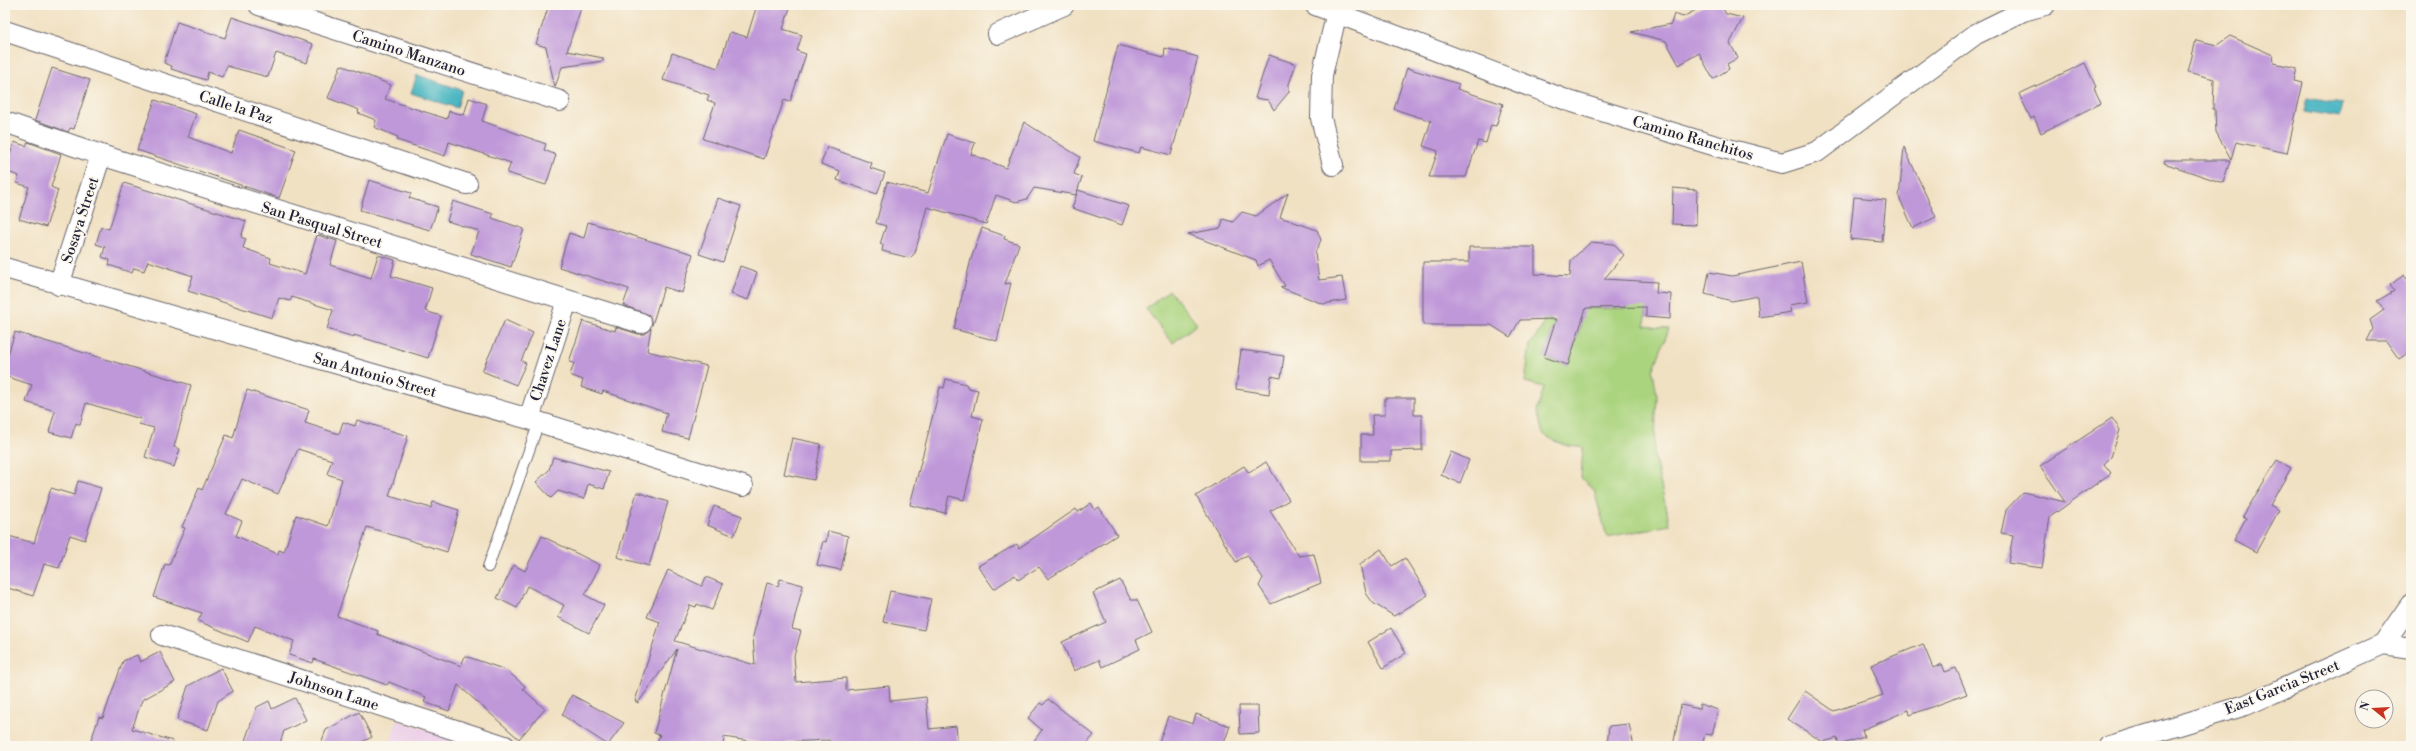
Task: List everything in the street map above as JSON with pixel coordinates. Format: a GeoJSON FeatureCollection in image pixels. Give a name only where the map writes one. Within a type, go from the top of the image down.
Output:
{"type":"FeatureCollection","features":[{"type":"Feature","properties":{"kind":"street","name":"Camino Manzano"},"geometry":{"type":"LineString","coordinates":[[259,5],[560,101]]}},
{"type":"Feature","properties":{"kind":"street"},"geometry":{"type":"LineString","coordinates":[[998,34],[1064,5]]}},
{"type":"Feature","properties":{"kind":"street","name":"Camino Ranchitos"},"geometry":{"type":"LineString","coordinates":[[1315,5],[1337,12],[1570,101],[1716,146],[1782,163],[1817,152],[1976,34],[2023,11],[2045,5]]}},
{"type":"Feature","properties":{"kind":"street"},"geometry":{"type":"LineString","coordinates":[[1333,165],[1321,118],[1322,75],[1337,12]]}},
{"type":"Feature","properties":{"kind":"street","name":"Calle la Paz"},"geometry":{"type":"LineString","coordinates":[[5,31],[467,184]]}},
{"type":"Feature","properties":{"kind":"street","name":"San Pasqual Street"},"geometry":{"type":"LineString","coordinates":[[5,122],[101,155],[641,323]]}},
{"type":"Feature","properties":{"kind":"street","name":"Sosaya Street"},"geometry":{"type":"LineString","coordinates":[[59,285],[101,155]]}},
{"type":"Feature","properties":{"kind":"street","name":"San Antonio Street"},"geometry":{"type":"LineString","coordinates":[[5,268],[59,285],[534,420],[743,486]]}},
{"type":"Feature","properties":{"kind":"street","name":"Chavez Lane"},"geometry":{"type":"LineString","coordinates":[[534,420],[567,301]]}},
{"type":"Feature","properties":{"kind":"street"},"geometry":{"type":"LineString","coordinates":[[2411,604],[2383,644],[2411,648]]}},
{"type":"Feature","properties":{"kind":"street","name":"Johnson Lane"},"geometry":{"type":"LineString","coordinates":[[162,635],[505,746]]}},
{"type":"Feature","properties":{"kind":"street","name":"East Garcia Street"},"geometry":{"type":"LineString","coordinates":[[2110,746],[2246,705],[2383,644]]}},
{"type":"Feature","properties":{"kind":"lane"},"geometry":{"type":"LineString","coordinates":[[488,567],[534,420]]}},
{"type":"Feature","properties":{"kind":"shaded area"},"geometry":{"type":"Polygon","coordinates":[[[397,720],[483,746],[389,746],[397,720]]]}},
{"type":"Feature","properties":{"kind":"green space"},"geometry":{"type":"Polygon","coordinates":[[[1169,290],[1197,324],[1173,343],[1146,309],[1169,290]]]}},
{"type":"Feature","properties":{"kind":"green space"},"geometry":{"type":"Polygon","coordinates":[[[1551,295],[1549,321],[1555,322],[1544,357],[1568,365],[1581,325],[1572,309],[1627,308],[1627,299],[1647,300],[1645,326],[1669,329],[1653,371],[1657,396],[1654,455],[1670,525],[1607,537],[1594,490],[1581,478],[1583,447],[1572,447],[1562,444],[1543,434],[1537,411],[1544,387],[1525,382],[1530,345],[1543,326],[1544,309],[1551,295]]]}},
{"type":"Feature","properties":{"kind":"water"},"geometry":{"type":"Polygon","coordinates":[[[417,75],[462,90],[457,108],[411,93],[417,75]]]}},
{"type":"Feature","properties":{"kind":"water"},"geometry":{"type":"Polygon","coordinates":[[[2307,98],[2342,104],[2339,117],[2304,111],[2307,98]]]}},
{"type":"Feature","properties":{"kind":"building"},"geometry":{"type":"Polygon","coordinates":[[[549,5],[582,5],[567,51],[603,58],[603,61],[562,67],[555,87],[546,47],[536,44],[549,5]]]}},
{"type":"Feature","properties":{"kind":"building"},"geometry":{"type":"Polygon","coordinates":[[[757,5],[791,5],[783,29],[802,35],[797,51],[806,54],[790,102],[784,100],[764,159],[703,139],[715,103],[707,100],[709,95],[663,80],[672,53],[718,68],[730,32],[747,37],[757,5]]]}},
{"type":"Feature","properties":{"kind":"building"},"geometry":{"type":"Polygon","coordinates":[[[1705,5],[1721,5],[1726,14],[1743,18],[1730,43],[1738,58],[1727,64],[1729,69],[1713,79],[1699,53],[1679,65],[1666,41],[1631,32],[1671,24],[1674,14],[1683,17],[1705,5]]]}},
{"type":"Feature","properties":{"kind":"building"},"geometry":{"type":"Polygon","coordinates":[[[232,17],[313,44],[307,63],[276,53],[268,77],[227,66],[222,77],[208,72],[206,80],[171,69],[172,66],[164,63],[177,22],[225,38],[232,17]]]}},
{"type":"Feature","properties":{"kind":"building"},"geometry":{"type":"Polygon","coordinates":[[[2230,36],[2273,55],[2274,63],[2297,68],[2294,81],[2303,83],[2287,153],[2236,142],[2231,159],[2216,132],[2215,110],[2213,109],[2214,79],[2188,72],[2196,40],[2217,45],[2230,36]]]}},
{"type":"Feature","properties":{"kind":"building"},"geometry":{"type":"Polygon","coordinates":[[[1118,45],[1164,57],[1165,48],[1198,57],[1171,155],[1141,147],[1139,153],[1093,141],[1118,45]]]}},
{"type":"Feature","properties":{"kind":"building"},"geometry":{"type":"Polygon","coordinates":[[[1269,55],[1296,64],[1289,84],[1289,92],[1274,110],[1268,100],[1255,98],[1269,55]]]}},
{"type":"Feature","properties":{"kind":"building"},"geometry":{"type":"Polygon","coordinates":[[[2085,63],[2096,87],[2094,88],[2101,103],[2041,133],[2034,117],[2031,119],[2019,94],[2085,63]]]}},
{"type":"Feature","properties":{"kind":"building"},"geometry":{"type":"Polygon","coordinates":[[[341,65],[391,85],[385,99],[447,119],[449,111],[464,115],[469,98],[487,104],[482,121],[546,144],[544,150],[556,155],[546,185],[507,173],[511,163],[449,142],[445,156],[397,140],[398,137],[374,127],[376,120],[358,113],[359,110],[328,98],[341,65]]]}},
{"type":"Feature","properties":{"kind":"building"},"geometry":{"type":"Polygon","coordinates":[[[52,68],[90,80],[74,129],[70,128],[68,132],[35,120],[52,68]]]}},
{"type":"Feature","properties":{"kind":"building"},"geometry":{"type":"Polygon","coordinates":[[[1407,68],[1459,84],[1457,89],[1503,104],[1496,126],[1491,125],[1486,143],[1478,141],[1466,177],[1429,177],[1438,151],[1423,146],[1431,121],[1394,109],[1407,68]]]}},
{"type":"Feature","properties":{"kind":"building"},"geometry":{"type":"Polygon","coordinates":[[[155,100],[196,114],[188,137],[231,153],[239,130],[296,150],[279,198],[137,150],[155,100]]]}},
{"type":"Feature","properties":{"kind":"building"},"geometry":{"type":"Polygon","coordinates":[[[1024,122],[1080,157],[1074,174],[1082,177],[1076,195],[1034,188],[1027,199],[1016,202],[996,195],[986,224],[927,207],[915,253],[910,258],[882,251],[883,245],[880,244],[886,226],[876,223],[887,182],[928,193],[947,134],[975,143],[971,154],[1006,168],[1024,122]]]}},
{"type":"Feature","properties":{"kind":"building"},"geometry":{"type":"Polygon","coordinates":[[[14,142],[26,146],[28,142],[61,154],[51,187],[58,190],[46,227],[19,219],[29,187],[17,183],[19,176],[5,171],[14,142]]]}},
{"type":"Feature","properties":{"kind":"building"},"geometry":{"type":"Polygon","coordinates":[[[827,147],[872,163],[870,168],[885,173],[877,194],[837,180],[840,171],[821,164],[827,147]]]}},
{"type":"Feature","properties":{"kind":"building"},"geometry":{"type":"Polygon","coordinates":[[[1904,147],[1936,217],[1913,228],[1899,197],[1904,147]]]}},
{"type":"Feature","properties":{"kind":"building"},"geometry":{"type":"Polygon","coordinates":[[[2165,160],[2230,160],[2223,183],[2164,163],[2165,160]]]}},
{"type":"Feature","properties":{"kind":"building"},"geometry":{"type":"Polygon","coordinates":[[[369,180],[411,193],[409,198],[438,207],[430,230],[360,210],[369,180]]]}},
{"type":"Feature","properties":{"kind":"building"},"geometry":{"type":"Polygon","coordinates":[[[124,183],[246,221],[241,237],[246,239],[243,248],[271,258],[270,263],[305,274],[317,235],[337,241],[330,265],[371,278],[378,255],[395,260],[391,276],[432,288],[425,311],[441,316],[428,358],[354,335],[354,337],[327,329],[333,310],[292,297],[290,301],[279,298],[272,318],[188,291],[193,276],[148,261],[144,271],[134,268],[132,273],[109,265],[110,260],[102,257],[105,247],[96,244],[101,227],[109,229],[124,183]]]}},
{"type":"Feature","properties":{"kind":"building"},"geometry":{"type":"Polygon","coordinates":[[[1673,188],[1697,190],[1696,225],[1672,224],[1673,188]]]}},
{"type":"Feature","properties":{"kind":"building"},"geometry":{"type":"Polygon","coordinates":[[[1078,190],[1129,206],[1122,225],[1072,208],[1078,190]]]}},
{"type":"Feature","properties":{"kind":"building"},"geometry":{"type":"Polygon","coordinates":[[[1288,193],[1280,217],[1317,230],[1321,240],[1315,253],[1319,280],[1342,277],[1346,300],[1323,304],[1280,287],[1285,286],[1269,260],[1258,266],[1256,260],[1188,234],[1221,228],[1223,219],[1233,222],[1242,212],[1256,216],[1288,193]]]}},
{"type":"Feature","properties":{"kind":"building"},"geometry":{"type":"Polygon","coordinates":[[[1854,197],[1886,200],[1882,242],[1850,239],[1854,197]]]}},
{"type":"Feature","properties":{"kind":"building"},"geometry":{"type":"Polygon","coordinates":[[[718,198],[741,206],[723,262],[699,254],[718,198]]]}},
{"type":"Feature","properties":{"kind":"building"},"geometry":{"type":"Polygon","coordinates":[[[453,201],[493,214],[492,218],[524,229],[511,267],[471,254],[479,231],[447,221],[453,201]]]}},
{"type":"Feature","properties":{"kind":"building"},"geometry":{"type":"Polygon","coordinates":[[[588,222],[693,254],[682,293],[664,287],[652,325],[649,315],[623,305],[629,289],[559,267],[569,233],[584,238],[588,222]]]}},
{"type":"Feature","properties":{"kind":"building"},"geometry":{"type":"Polygon","coordinates":[[[982,228],[1005,236],[1004,239],[1019,244],[1005,284],[1011,283],[997,341],[954,329],[971,259],[982,228]]]}},
{"type":"Feature","properties":{"kind":"building"},"geometry":{"type":"Polygon","coordinates":[[[1591,242],[1613,244],[1624,255],[1604,279],[1657,282],[1656,293],[1671,294],[1670,319],[1646,317],[1646,307],[1586,308],[1568,365],[1544,357],[1556,319],[1520,320],[1510,337],[1491,325],[1423,325],[1423,262],[1469,262],[1469,247],[1535,247],[1535,274],[1570,276],[1571,260],[1591,242]]]}},
{"type":"Feature","properties":{"kind":"building"},"geometry":{"type":"Polygon","coordinates":[[[1801,262],[1808,302],[1789,305],[1791,312],[1759,317],[1757,296],[1732,301],[1705,294],[1709,272],[1732,276],[1801,262]]]}},
{"type":"Feature","properties":{"kind":"building"},"geometry":{"type":"Polygon","coordinates":[[[740,266],[757,272],[748,300],[731,294],[740,266]]]}},
{"type":"Feature","properties":{"kind":"building"},"geometry":{"type":"Polygon","coordinates":[[[2404,275],[2409,282],[2411,281],[2411,351],[2399,359],[2386,341],[2367,341],[2373,329],[2370,320],[2384,310],[2377,301],[2394,291],[2390,285],[2404,275]]]}},
{"type":"Feature","properties":{"kind":"building"},"geometry":{"type":"Polygon","coordinates":[[[505,320],[533,333],[521,361],[526,363],[516,385],[482,371],[505,320]]]}},
{"type":"Feature","properties":{"kind":"building"},"geometry":{"type":"Polygon","coordinates":[[[583,321],[615,331],[616,327],[638,334],[644,334],[651,328],[647,351],[707,366],[688,438],[662,432],[667,413],[603,391],[602,394],[581,387],[583,380],[570,375],[574,363],[569,362],[583,321]]]}},
{"type":"Feature","properties":{"kind":"building"},"geometry":{"type":"Polygon","coordinates":[[[15,332],[191,385],[174,447],[180,449],[174,467],[145,457],[154,428],[139,424],[141,419],[86,403],[80,425],[76,423],[71,438],[49,432],[55,411],[26,402],[32,385],[5,376],[5,364],[15,332]]]}},
{"type":"Feature","properties":{"kind":"building"},"geometry":{"type":"Polygon","coordinates":[[[1241,350],[1284,356],[1281,378],[1271,376],[1269,394],[1236,389],[1241,350]]]}},
{"type":"Feature","properties":{"kind":"building"},"geometry":{"type":"Polygon","coordinates":[[[946,379],[966,384],[968,388],[978,390],[972,416],[983,419],[964,500],[949,496],[945,513],[910,505],[940,387],[944,388],[946,379]]]}},
{"type":"Feature","properties":{"kind":"building"},"geometry":{"type":"Polygon","coordinates":[[[247,390],[309,410],[305,423],[339,434],[343,422],[355,426],[357,420],[408,436],[389,496],[431,508],[433,502],[459,510],[447,552],[367,527],[337,616],[378,631],[377,634],[461,666],[465,656],[506,670],[525,686],[523,689],[545,709],[519,739],[458,685],[449,711],[424,702],[426,697],[389,682],[387,685],[314,659],[313,663],[289,655],[294,641],[255,626],[248,642],[198,621],[202,613],[154,597],[165,564],[169,565],[185,528],[182,527],[199,488],[202,490],[226,435],[233,438],[247,390]],[[298,449],[278,494],[242,479],[226,514],[242,521],[236,536],[278,554],[279,550],[284,552],[296,515],[328,526],[342,479],[327,474],[332,460],[298,449]]]}},
{"type":"Feature","properties":{"kind":"building"},"geometry":{"type":"Polygon","coordinates":[[[1385,398],[1414,398],[1414,415],[1422,415],[1422,450],[1391,451],[1391,461],[1361,461],[1361,435],[1373,435],[1372,415],[1385,415],[1385,398]]]}},
{"type":"Feature","properties":{"kind":"building"},"geometry":{"type":"Polygon","coordinates":[[[2112,418],[2120,430],[2111,457],[2104,464],[2111,473],[2050,517],[2042,568],[2008,563],[2013,535],[2001,533],[2006,510],[2023,492],[2065,502],[2040,466],[2112,418]]]}},
{"type":"Feature","properties":{"kind":"building"},"geometry":{"type":"Polygon","coordinates":[[[792,438],[821,444],[814,480],[784,474],[792,438]]]}},
{"type":"Feature","properties":{"kind":"building"},"geometry":{"type":"Polygon","coordinates":[[[1451,452],[1469,460],[1460,483],[1441,475],[1451,452]]]}},
{"type":"Feature","properties":{"kind":"building"},"geometry":{"type":"Polygon","coordinates":[[[553,457],[609,472],[604,489],[588,484],[584,499],[558,491],[551,498],[536,482],[549,470],[553,457]]]}},
{"type":"Feature","properties":{"kind":"building"},"geometry":{"type":"Polygon","coordinates":[[[2277,460],[2291,468],[2270,505],[2279,510],[2256,552],[2234,540],[2246,518],[2243,516],[2277,460]]]}},
{"type":"Feature","properties":{"kind":"building"},"geometry":{"type":"Polygon","coordinates":[[[1266,462],[1289,500],[1270,511],[1299,556],[1314,554],[1321,583],[1271,604],[1259,586],[1263,578],[1247,555],[1236,562],[1196,496],[1244,466],[1249,473],[1266,462]]]}},
{"type":"Feature","properties":{"kind":"building"},"geometry":{"type":"Polygon","coordinates":[[[78,481],[101,488],[85,540],[70,535],[59,568],[44,564],[33,596],[5,587],[5,535],[34,543],[51,488],[74,495],[78,481]]]}},
{"type":"Feature","properties":{"kind":"building"},"geometry":{"type":"Polygon","coordinates":[[[637,492],[668,502],[649,566],[617,557],[637,492]]]}},
{"type":"Feature","properties":{"kind":"building"},"geometry":{"type":"Polygon","coordinates":[[[1091,503],[1095,510],[1099,507],[1117,535],[1048,579],[1039,567],[1018,580],[1015,575],[994,589],[978,566],[1017,544],[1019,548],[1076,509],[1078,512],[1091,503]]]}},
{"type":"Feature","properties":{"kind":"building"},"geometry":{"type":"Polygon","coordinates":[[[714,506],[742,516],[734,536],[707,525],[714,506]]]}},
{"type":"Feature","properties":{"kind":"building"},"geometry":{"type":"Polygon","coordinates":[[[828,531],[848,536],[841,570],[817,565],[823,541],[826,542],[828,531]]]}},
{"type":"Feature","properties":{"kind":"building"},"geometry":{"type":"Polygon","coordinates":[[[542,536],[600,565],[585,595],[604,605],[589,633],[558,617],[564,605],[527,586],[517,608],[497,598],[514,565],[525,571],[542,536]]]}},
{"type":"Feature","properties":{"kind":"building"},"geometry":{"type":"Polygon","coordinates":[[[1381,549],[1392,566],[1405,558],[1428,595],[1394,616],[1373,603],[1366,593],[1360,564],[1381,549]]]}},
{"type":"Feature","properties":{"kind":"building"},"geometry":{"type":"Polygon","coordinates":[[[668,570],[702,586],[706,577],[723,584],[712,610],[697,604],[696,607],[690,605],[675,641],[755,665],[753,636],[767,583],[778,586],[780,579],[803,585],[792,629],[801,631],[794,656],[796,682],[846,678],[846,690],[889,686],[890,701],[926,697],[929,729],[956,726],[958,746],[830,746],[829,740],[786,742],[786,746],[761,746],[761,743],[724,737],[723,746],[655,746],[660,735],[654,733],[677,649],[638,703],[635,701],[660,622],[647,617],[668,570]]]}},
{"type":"Feature","properties":{"kind":"building"},"geometry":{"type":"Polygon","coordinates":[[[1120,580],[1131,600],[1137,600],[1152,632],[1136,640],[1140,649],[1102,667],[1099,660],[1074,671],[1062,642],[1106,622],[1093,593],[1120,580]]]}},
{"type":"Feature","properties":{"kind":"building"},"geometry":{"type":"Polygon","coordinates":[[[890,591],[931,599],[924,630],[883,622],[890,591]]]}},
{"type":"Feature","properties":{"kind":"building"},"geometry":{"type":"Polygon","coordinates":[[[1391,628],[1406,653],[1383,668],[1368,642],[1391,628]]]}},
{"type":"Feature","properties":{"kind":"building"},"geometry":{"type":"Polygon","coordinates":[[[1923,644],[1933,668],[1942,664],[1945,672],[1956,668],[1967,694],[1910,715],[1909,710],[1862,730],[1864,737],[1839,745],[1837,738],[1823,742],[1787,719],[1805,691],[1834,711],[1883,695],[1871,665],[1923,644]]]}},
{"type":"Feature","properties":{"kind":"building"},"geometry":{"type":"Polygon","coordinates":[[[160,652],[175,682],[142,700],[132,729],[173,741],[172,746],[89,746],[99,717],[103,718],[123,661],[137,655],[140,662],[160,652]]]}},
{"type":"Feature","properties":{"kind":"building"},"geometry":{"type":"Polygon","coordinates":[[[221,668],[233,691],[218,701],[208,730],[177,720],[188,686],[221,668]]]}},
{"type":"Feature","properties":{"kind":"building"},"geometry":{"type":"Polygon","coordinates":[[[572,695],[624,723],[608,745],[562,715],[572,695]]]}},
{"type":"Feature","properties":{"kind":"building"},"geometry":{"type":"Polygon","coordinates":[[[295,698],[306,720],[284,731],[279,746],[243,746],[257,707],[269,701],[272,709],[295,698]]]}},
{"type":"Feature","properties":{"kind":"building"},"geometry":{"type":"Polygon","coordinates":[[[1048,699],[1094,735],[1085,746],[1030,746],[1042,730],[1028,718],[1040,703],[1043,705],[1048,699]]]}},
{"type":"Feature","properties":{"kind":"building"},"geometry":{"type":"Polygon","coordinates":[[[1700,704],[1718,710],[1712,735],[1705,734],[1702,746],[1673,746],[1681,705],[1699,709],[1700,704]]]}},
{"type":"Feature","properties":{"kind":"building"},"geometry":{"type":"Polygon","coordinates":[[[1239,706],[1258,706],[1259,733],[1240,734],[1239,706]]]}},
{"type":"Feature","properties":{"kind":"building"},"geometry":{"type":"Polygon","coordinates":[[[359,712],[372,737],[354,746],[320,746],[326,730],[359,712]]]}},
{"type":"Feature","properties":{"kind":"building"},"geometry":{"type":"Polygon","coordinates":[[[1196,714],[1230,726],[1223,746],[1158,746],[1168,716],[1193,724],[1196,714]]]}},
{"type":"Feature","properties":{"kind":"building"},"geometry":{"type":"Polygon","coordinates":[[[1629,724],[1634,746],[1607,746],[1609,726],[1629,724]]]}}]}
